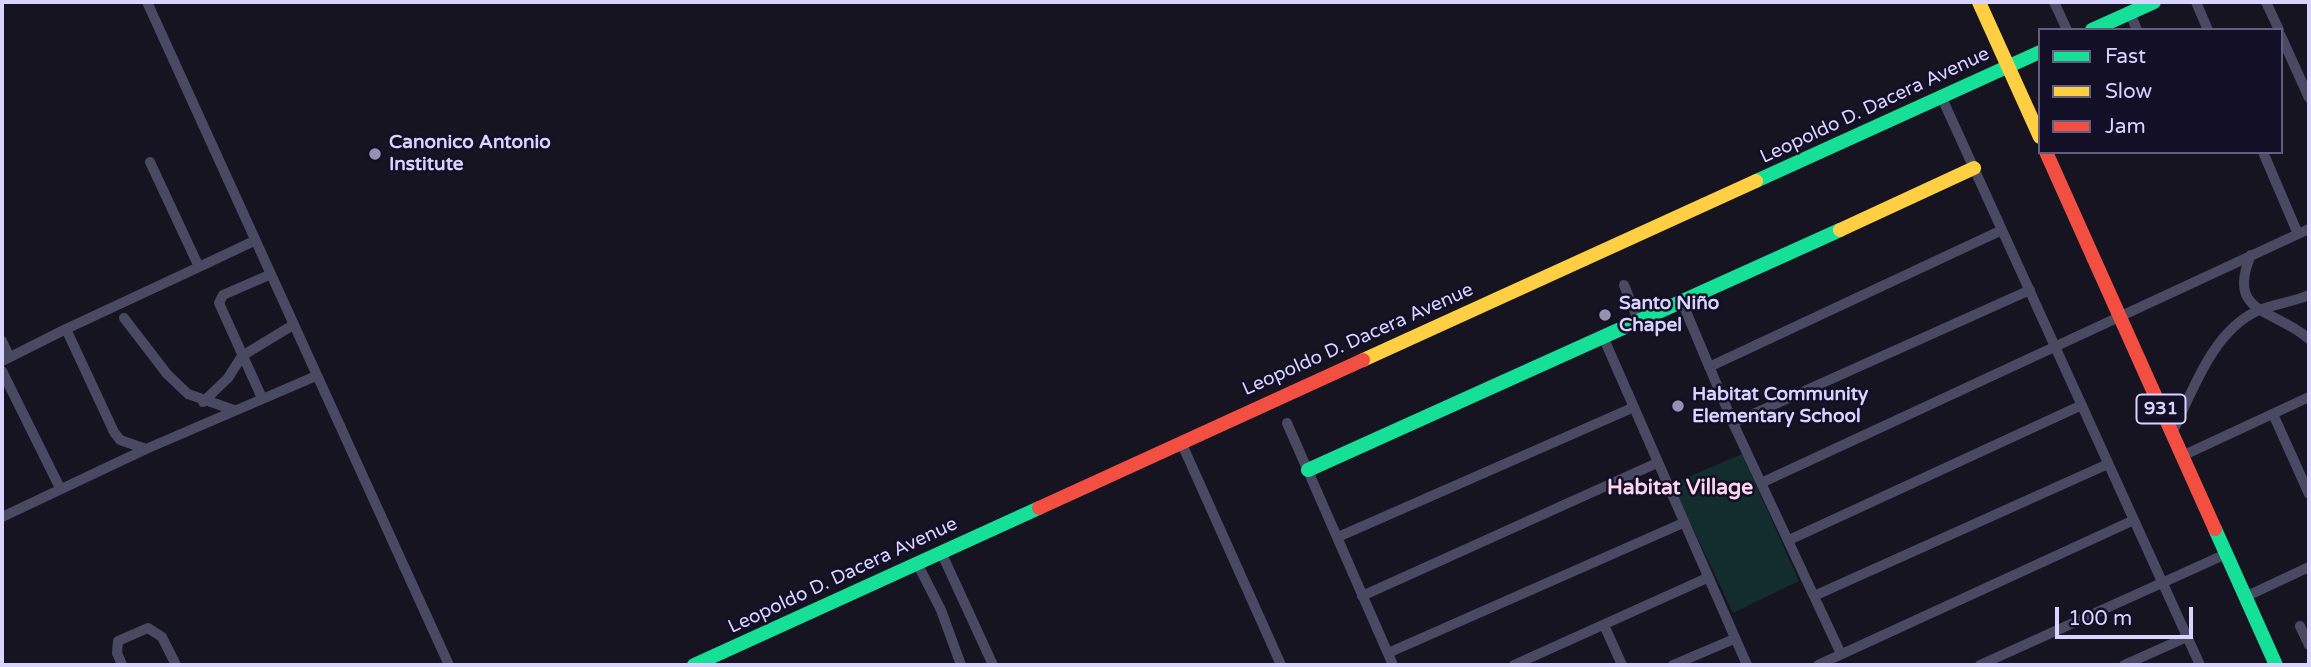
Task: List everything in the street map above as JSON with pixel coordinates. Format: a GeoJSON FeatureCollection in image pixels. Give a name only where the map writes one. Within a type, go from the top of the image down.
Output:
{"type":"FeatureCollection","features":[{"type":"Feature","properties":{"kind":"main road"},"geometry":{"type":"LineString","coordinates":[[1979,2],[2038,133]]}},
{"type":"Feature","properties":{"kind":"main road"},"geometry":{"type":"LineString","coordinates":[[2096,28],[2154,2]]}},
{"type":"Feature","properties":{"kind":"main road","name":"Leopoldo D. Dacera Avenue"},"geometry":{"type":"LineString","coordinates":[[694,665],[2038,53]]}},
{"type":"Feature","properties":{"kind":"main road","name":"931"},"geometry":{"type":"LineString","coordinates":[[2047,154],[2276,665]]}},
{"type":"Feature","properties":{"kind":"main road"},"geometry":{"type":"LineString","coordinates":[[1308,470],[1604,339],[1974,168]]}},
{"type":"Feature","properties":{"kind":"street"},"geometry":{"type":"LineString","coordinates":[[147,2],[269,275],[449,665]]}},
{"type":"Feature","properties":{"kind":"street"},"geometry":{"type":"LineString","coordinates":[[2054,2],[2066,28]]}},
{"type":"Feature","properties":{"kind":"street"},"geometry":{"type":"LineString","coordinates":[[2196,2],[2207,28]]}},
{"type":"Feature","properties":{"kind":"street"},"geometry":{"type":"LineString","coordinates":[[2266,2],[2277,28]]}},
{"type":"Feature","properties":{"kind":"street"},"geometry":{"type":"LineString","coordinates":[[2130,13],[2136,28]]}},
{"type":"Feature","properties":{"kind":"street"},"geometry":{"type":"LineString","coordinates":[[2283,40],[2309,98]]}},
{"type":"Feature","properties":{"kind":"street"},"geometry":{"type":"LineString","coordinates":[[1941,96],[2200,665]]}},
{"type":"Feature","properties":{"kind":"street"},"geometry":{"type":"LineString","coordinates":[[2264,154],[2298,234]]}},
{"type":"Feature","properties":{"kind":"street"},"geometry":{"type":"LineString","coordinates":[[150,162],[199,267]]}},
{"type":"Feature","properties":{"kind":"street"},"geometry":{"type":"LineString","coordinates":[[1761,483],[2309,229]]}},
{"type":"Feature","properties":{"kind":"street"},"geometry":{"type":"LineString","coordinates":[[1709,367],[2002,230]]}},
{"type":"Feature","properties":{"kind":"street"},"geometry":{"type":"LineString","coordinates":[[2,341],[5,358],[254,241]]}},
{"type":"Feature","properties":{"kind":"street"},"geometry":{"type":"LineString","coordinates":[[2251,255],[2242,274],[2242,285],[2249,301],[2258,310],[2309,339]]}},
{"type":"Feature","properties":{"kind":"street"},"geometry":{"type":"LineString","coordinates":[[262,398],[220,310],[220,300],[223,295],[269,275]]}},
{"type":"Feature","properties":{"kind":"street"},"geometry":{"type":"LineString","coordinates":[[1624,285],[1639,322]]}},
{"type":"Feature","properties":{"kind":"street"},"geometry":{"type":"LineString","coordinates":[[1734,424],[2029,290]]}},
{"type":"Feature","properties":{"kind":"street"},"geometry":{"type":"LineString","coordinates":[[2172,433],[2222,340],[2242,320],[2258,310],[2309,295]]}},
{"type":"Feature","properties":{"kind":"street"},"geometry":{"type":"LineString","coordinates":[[1682,302],[1734,424],[1841,654]]}},
{"type":"Feature","properties":{"kind":"street"},"geometry":{"type":"LineString","coordinates":[[124,318],[167,374],[188,394],[204,402],[234,410]]}},
{"type":"Feature","properties":{"kind":"street"},"geometry":{"type":"LineString","coordinates":[[204,402],[221,386],[242,356],[293,325]]}},
{"type":"Feature","properties":{"kind":"street"},"geometry":{"type":"LineString","coordinates":[[66,329],[114,432],[120,440],[146,449]]}},
{"type":"Feature","properties":{"kind":"street"},"geometry":{"type":"LineString","coordinates":[[1604,339],[1746,665]]}},
{"type":"Feature","properties":{"kind":"street"},"geometry":{"type":"LineString","coordinates":[[2,371],[60,488]]}},
{"type":"Feature","properties":{"kind":"street"},"geometry":{"type":"LineString","coordinates":[[2,517],[146,449],[316,376]]}},
{"type":"Feature","properties":{"kind":"street"},"geometry":{"type":"LineString","coordinates":[[2182,456],[2309,397]]}},
{"type":"Feature","properties":{"kind":"street"},"geometry":{"type":"LineString","coordinates":[[1789,540],[2082,405]]}},
{"type":"Feature","properties":{"kind":"street"},"geometry":{"type":"LineString","coordinates":[[1338,537],[1632,408]]}},
{"type":"Feature","properties":{"kind":"street"},"geometry":{"type":"LineString","coordinates":[[2273,414],[2309,494]]}},
{"type":"Feature","properties":{"kind":"street"},"geometry":{"type":"LineString","coordinates":[[1287,423],[1393,665]]}},
{"type":"Feature","properties":{"kind":"street"},"geometry":{"type":"LineString","coordinates":[[1181,442],[1281,665]]}},
{"type":"Feature","properties":{"kind":"street"},"geometry":{"type":"LineString","coordinates":[[1362,596],[1657,463]]}},
{"type":"Feature","properties":{"kind":"street"},"geometry":{"type":"LineString","coordinates":[[1814,596],[2108,464]]}},
{"type":"Feature","properties":{"kind":"street"},"geometry":{"type":"LineString","coordinates":[[1818,665],[2134,520]]}},
{"type":"Feature","properties":{"kind":"street"},"geometry":{"type":"LineString","coordinates":[[1388,653],[1683,523]]}},
{"type":"Feature","properties":{"kind":"street"},"geometry":{"type":"LineString","coordinates":[[941,552],[993,665]]}},
{"type":"Feature","properties":{"kind":"street"},"geometry":{"type":"LineString","coordinates":[[1980,665],[2226,554]]}},
{"type":"Feature","properties":{"kind":"street"},"geometry":{"type":"LineString","coordinates":[[917,563],[941,610],[961,665]]}},
{"type":"Feature","properties":{"kind":"street"},"geometry":{"type":"LineString","coordinates":[[2245,597],[2309,567]]}},
{"type":"Feature","properties":{"kind":"street"},"geometry":{"type":"LineString","coordinates":[[1514,665],[1707,578]]}},
{"type":"Feature","properties":{"kind":"street"},"geometry":{"type":"LineString","coordinates":[[1604,625],[1622,665]]}},
{"type":"Feature","properties":{"kind":"street"},"geometry":{"type":"LineString","coordinates":[[2301,626],[2309,645]]}},
{"type":"Feature","properties":{"kind":"street"},"geometry":{"type":"LineString","coordinates":[[122,665],[117,653],[118,641],[148,628],[162,637],[176,665]]}},
{"type":"Feature","properties":{"kind":"street"},"geometry":{"type":"LineString","coordinates":[[2124,665],[2137,662],[2187,637]]}},
{"type":"Feature","properties":{"kind":"street"},"geometry":{"type":"LineString","coordinates":[[1674,665],[1734,639]]}},
{"type":"Feature","properties":{"kind":"green space"},"geometry":{"type":"Polygon","coordinates":[[[1742,454],[1799,581],[1733,613],[1672,484],[1742,454]]]}},
{"type":"Feature","properties":{"kind":"traffic: fast"},"geometry":{"type":"LineString","coordinates":[[2096,28],[2154,2]]}},
{"type":"Feature","properties":{"kind":"traffic: fast"},"geometry":{"type":"LineString","coordinates":[[1756,181],[2038,53]]}},
{"type":"Feature","properties":{"kind":"traffic: fast"},"geometry":{"type":"LineString","coordinates":[[1308,470],[1840,230]]}},
{"type":"Feature","properties":{"kind":"traffic: fast"},"geometry":{"type":"LineString","coordinates":[[694,665],[1039,508]]}},
{"type":"Feature","properties":{"kind":"traffic: fast"},"geometry":{"type":"LineString","coordinates":[[2215,529],[2276,665]]}},
{"type":"Feature","properties":{"kind":"traffic: slow"},"geometry":{"type":"LineString","coordinates":[[1979,2],[2038,133]]}},
{"type":"Feature","properties":{"kind":"traffic: slow"},"geometry":{"type":"LineString","coordinates":[[1840,230],[1974,168]]}},
{"type":"Feature","properties":{"kind":"traffic: slow"},"geometry":{"type":"LineString","coordinates":[[1363,360],[1756,181]]}},
{"type":"Feature","properties":{"kind":"traffic: jam"},"geometry":{"type":"LineString","coordinates":[[2047,154],[2215,529]]}},
{"type":"Feature","properties":{"kind":"traffic: jam"},"geometry":{"type":"LineString","coordinates":[[1039,508],[1363,360]]}},
{"type":"Feature","properties":{"kind":"place","name":"Canonico Antonio Institute"},"geometry":{"type":"Point","coordinates":[375,154]}},
{"type":"Feature","properties":{"kind":"place","name":"Santo Niño Chapel"},"geometry":{"type":"Point","coordinates":[1605,315]}},
{"type":"Feature","properties":{"kind":"place","name":"Habitat Community Elementary School"},"geometry":{"type":"Point","coordinates":[1678,406]}},
{"type":"Feature","properties":{"kind":"district","name":"Habitat Village"},"geometry":{"type":"Point","coordinates":[1680,488]}}]}
